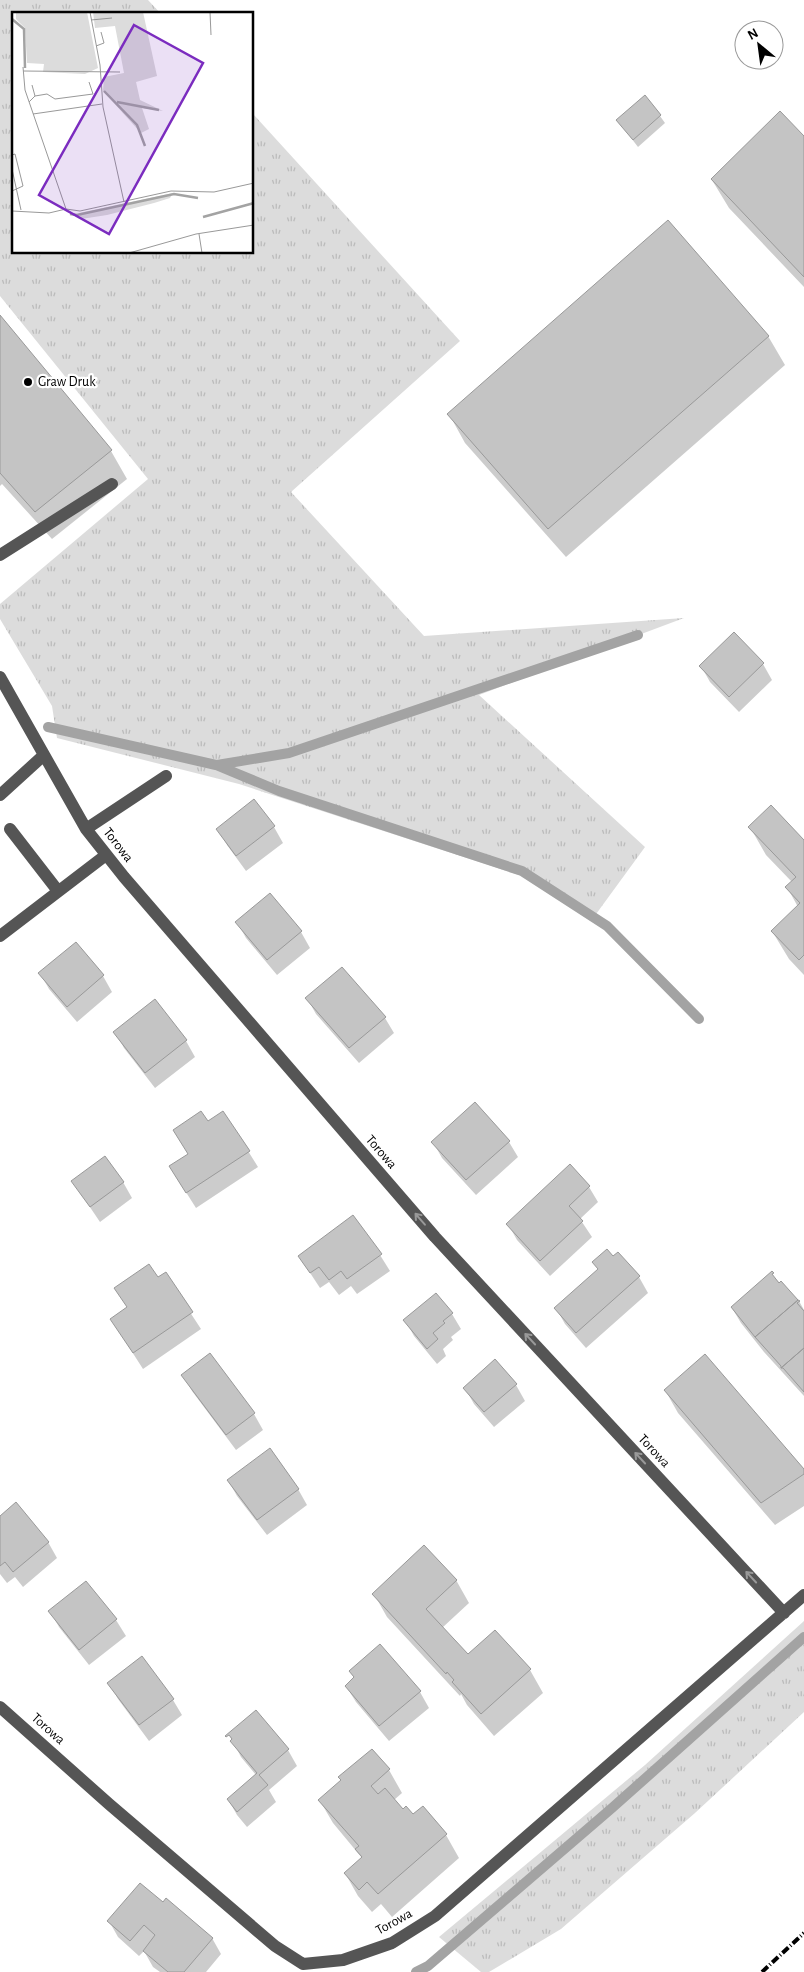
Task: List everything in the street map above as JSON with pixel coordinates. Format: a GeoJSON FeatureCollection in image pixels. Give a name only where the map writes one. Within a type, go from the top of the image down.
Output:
{"type":"FeatureCollection","features":[{"type":"Feature","properties":{"kind":"street"},"geometry":{"type":"LineString","coordinates":[[0,555],[112,484]]}},
{"type":"Feature","properties":{"kind":"street","name":"Torowa"},"geometry":{"type":"LineString","coordinates":[[0,677],[86,829],[130,885],[435,1237],[784,1613]]}},
{"type":"Feature","properties":{"kind":"street"},"geometry":{"type":"LineString","coordinates":[[0,795],[44,755]]}},
{"type":"Feature","properties":{"kind":"street"},"geometry":{"type":"LineString","coordinates":[[86,829],[166,776]]}},
{"type":"Feature","properties":{"kind":"street"},"geometry":{"type":"LineString","coordinates":[[10,828],[58,891]]}},
{"type":"Feature","properties":{"kind":"street"},"geometry":{"type":"LineString","coordinates":[[0,936],[106,854]]}},
{"type":"Feature","properties":{"kind":"street","name":"Torowa"},"geometry":{"type":"LineString","coordinates":[[0,1707],[298,1968],[343,1960],[392,1943],[435,1916],[804,1595]]}},
{"type":"Feature","properties":{"kind":"green space"},"geometry":{"type":"Polygon","coordinates":[[[0,0],[148,0],[159,12],[12,12],[12,254],[254,254],[254,115],[460,341],[291,492],[424,636],[684,618],[479,695],[645,847],[591,921],[522,876],[239,784],[57,738],[52,706],[0,619],[0,604],[148,479],[0,296],[0,0]]]}},
{"type":"Feature","properties":{"kind":"green space"},"geometry":{"type":"Polygon","coordinates":[[[804,1621],[804,1712],[695,1813],[561,1929],[489,1972],[481,1972],[439,1937],[645,1765],[804,1621]]]}},
{"type":"Feature","properties":{"kind":"building"},"geometry":{"type":"Polygon","coordinates":[[[645,95],[661,115],[633,140],[616,120],[645,95]]]}},
{"type":"Feature","properties":{"kind":"building"},"geometry":{"type":"Polygon","coordinates":[[[780,111],[804,136],[804,277],[711,179],[780,111]]]}},
{"type":"Feature","properties":{"kind":"building"},"geometry":{"type":"Polygon","coordinates":[[[668,220],[769,336],[548,529],[447,414],[668,220]]]}},
{"type":"Feature","properties":{"kind":"building","name":"Graw Druk"},"geometry":{"type":"Polygon","coordinates":[[[0,315],[112,450],[35,512],[0,473],[0,315]]]}},
{"type":"Feature","properties":{"kind":"building"},"geometry":{"type":"Polygon","coordinates":[[[734,632],[764,663],[729,697],[699,666],[734,632]]]}},
{"type":"Feature","properties":{"kind":"building"},"geometry":{"type":"Polygon","coordinates":[[[254,799],[275,826],[236,856],[216,829],[254,799]]]}},
{"type":"Feature","properties":{"kind":"building"},"geometry":{"type":"Polygon","coordinates":[[[771,805],[804,840],[804,955],[799,960],[771,931],[800,903],[785,887],[796,877],[748,827],[771,805]]]}},
{"type":"Feature","properties":{"kind":"building"},"geometry":{"type":"Polygon","coordinates":[[[270,893],[302,931],[267,960],[235,922],[270,893]]]}},
{"type":"Feature","properties":{"kind":"building"},"geometry":{"type":"Polygon","coordinates":[[[76,942],[104,975],[67,1007],[38,973],[76,942]]]}},
{"type":"Feature","properties":{"kind":"building"},"geometry":{"type":"Polygon","coordinates":[[[342,967],[386,1017],[349,1048],[305,998],[342,967]]]}},
{"type":"Feature","properties":{"kind":"building"},"geometry":{"type":"Polygon","coordinates":[[[155,999],[187,1040],[145,1073],[113,1032],[155,999]]]}},
{"type":"Feature","properties":{"kind":"building"},"geometry":{"type":"Polygon","coordinates":[[[475,1102],[510,1141],[466,1180],[431,1142],[475,1102]]]}},
{"type":"Feature","properties":{"kind":"building"},"geometry":{"type":"Polygon","coordinates":[[[201,1111],[208,1121],[223,1111],[250,1151],[186,1193],[169,1166],[188,1154],[173,1130],[201,1111]]]}},
{"type":"Feature","properties":{"kind":"building"},"geometry":{"type":"Polygon","coordinates":[[[105,1156],[124,1182],[90,1207],[71,1181],[105,1156]]]}},
{"type":"Feature","properties":{"kind":"building"},"geometry":{"type":"Polygon","coordinates":[[[570,1164],[590,1186],[569,1206],[583,1221],[540,1261],[506,1224],[570,1164]]]}},
{"type":"Feature","properties":{"kind":"building"},"geometry":{"type":"Polygon","coordinates":[[[353,1215],[382,1254],[347,1279],[341,1271],[329,1280],[319,1267],[310,1273],[298,1256],[353,1215]]]}},
{"type":"Feature","properties":{"kind":"building"},"geometry":{"type":"Polygon","coordinates":[[[607,1249],[613,1256],[618,1252],[640,1276],[576,1333],[554,1308],[598,1269],[592,1262],[607,1249]]]}},
{"type":"Feature","properties":{"kind":"building"},"geometry":{"type":"Polygon","coordinates":[[[149,1264],[158,1277],[166,1272],[193,1312],[133,1353],[110,1319],[127,1307],[114,1288],[149,1264]]]}},
{"type":"Feature","properties":{"kind":"building"},"geometry":{"type":"Polygon","coordinates":[[[772,1271],[774,1273],[772,1274],[779,1283],[781,1281],[798,1300],[755,1337],[731,1307],[772,1271]]]}},
{"type":"Feature","properties":{"kind":"building"},"geometry":{"type":"Polygon","coordinates":[[[436,1293],[453,1313],[433,1333],[438,1339],[427,1349],[403,1320],[436,1293]]]}},
{"type":"Feature","properties":{"kind":"building"},"geometry":{"type":"Polygon","coordinates":[[[798,1300],[800,1301],[797,1303],[804,1311],[804,1348],[781,1368],[755,1337],[798,1300]]]}},
{"type":"Feature","properties":{"kind":"building"},"geometry":{"type":"Polygon","coordinates":[[[804,1348],[804,1392],[781,1368],[804,1348]]]}},
{"type":"Feature","properties":{"kind":"building"},"geometry":{"type":"Polygon","coordinates":[[[210,1353],[255,1413],[226,1435],[181,1375],[210,1353]]]}},
{"type":"Feature","properties":{"kind":"building"},"geometry":{"type":"Polygon","coordinates":[[[705,1354],[804,1469],[804,1474],[761,1503],[664,1390],[705,1354]]]}},
{"type":"Feature","properties":{"kind":"building"},"geometry":{"type":"Polygon","coordinates":[[[495,1359],[517,1384],[484,1412],[463,1388],[495,1359]]]}},
{"type":"Feature","properties":{"kind":"building"},"geometry":{"type":"Polygon","coordinates":[[[270,1448],[299,1489],[257,1520],[227,1480],[270,1448]]]}},
{"type":"Feature","properties":{"kind":"building"},"geometry":{"type":"Polygon","coordinates":[[[16,1502],[49,1542],[13,1572],[5,1562],[0,1566],[0,1516],[16,1502]]]}},
{"type":"Feature","properties":{"kind":"building"},"geometry":{"type":"Polygon","coordinates":[[[424,1545],[457,1580],[426,1609],[468,1654],[495,1630],[531,1669],[481,1714],[452,1682],[454,1680],[447,1672],[446,1674],[372,1594],[424,1545]]]}},
{"type":"Feature","properties":{"kind":"building"},"geometry":{"type":"Polygon","coordinates":[[[86,1581],[117,1619],[79,1650],[48,1611],[86,1581]]]}},
{"type":"Feature","properties":{"kind":"building"},"geometry":{"type":"Polygon","coordinates":[[[380,1644],[421,1691],[379,1726],[345,1686],[354,1677],[349,1671],[380,1644]]]}},
{"type":"Feature","properties":{"kind":"building"},"geometry":{"type":"Polygon","coordinates":[[[142,1656],[174,1699],[139,1725],[107,1683],[142,1656]]]}},
{"type":"Feature","properties":{"kind":"building"},"geometry":{"type":"Polygon","coordinates":[[[256,1710],[289,1749],[259,1775],[268,1785],[237,1812],[227,1799],[257,1773],[230,1741],[232,1739],[229,1735],[225,1736],[256,1710]]]}},
{"type":"Feature","properties":{"kind":"building"},"geometry":{"type":"Polygon","coordinates":[[[372,1749],[390,1769],[371,1786],[378,1794],[385,1788],[403,1809],[406,1806],[413,1814],[423,1806],[447,1834],[378,1894],[367,1882],[359,1890],[344,1873],[362,1857],[355,1849],[359,1846],[318,1800],[341,1780],[338,1777],[372,1749]]]}},
{"type":"Feature","properties":{"kind":"building"},"geometry":{"type":"Polygon","coordinates":[[[140,1883],[163,1902],[166,1898],[213,1938],[184,1972],[168,1972],[143,1951],[155,1935],[144,1925],[130,1941],[107,1921],[140,1883]]]}},
{"type":"Feature","properties":{"kind":"waterway"},"geometry":{"type":"LineString","coordinates":[[217,765],[289,753],[638,635]]}},
{"type":"Feature","properties":{"kind":"waterway"},"geometry":{"type":"LineString","coordinates":[[48,727],[216,765],[279,791],[522,871],[607,926],[699,1019]]}},
{"type":"Feature","properties":{"kind":"waterway"},"geometry":{"type":"LineString","coordinates":[[416,1972],[428,1966],[612,1808],[804,1637]]}},
{"type":"Feature","properties":{"kind":"railway"},"geometry":{"type":"LineString","coordinates":[[762,1972],[804,1933]]}},
{"type":"Feature","properties":{"kind":"place","name":"Graw Druk"},"geometry":{"type":"Point","coordinates":[28,382]}}]}
